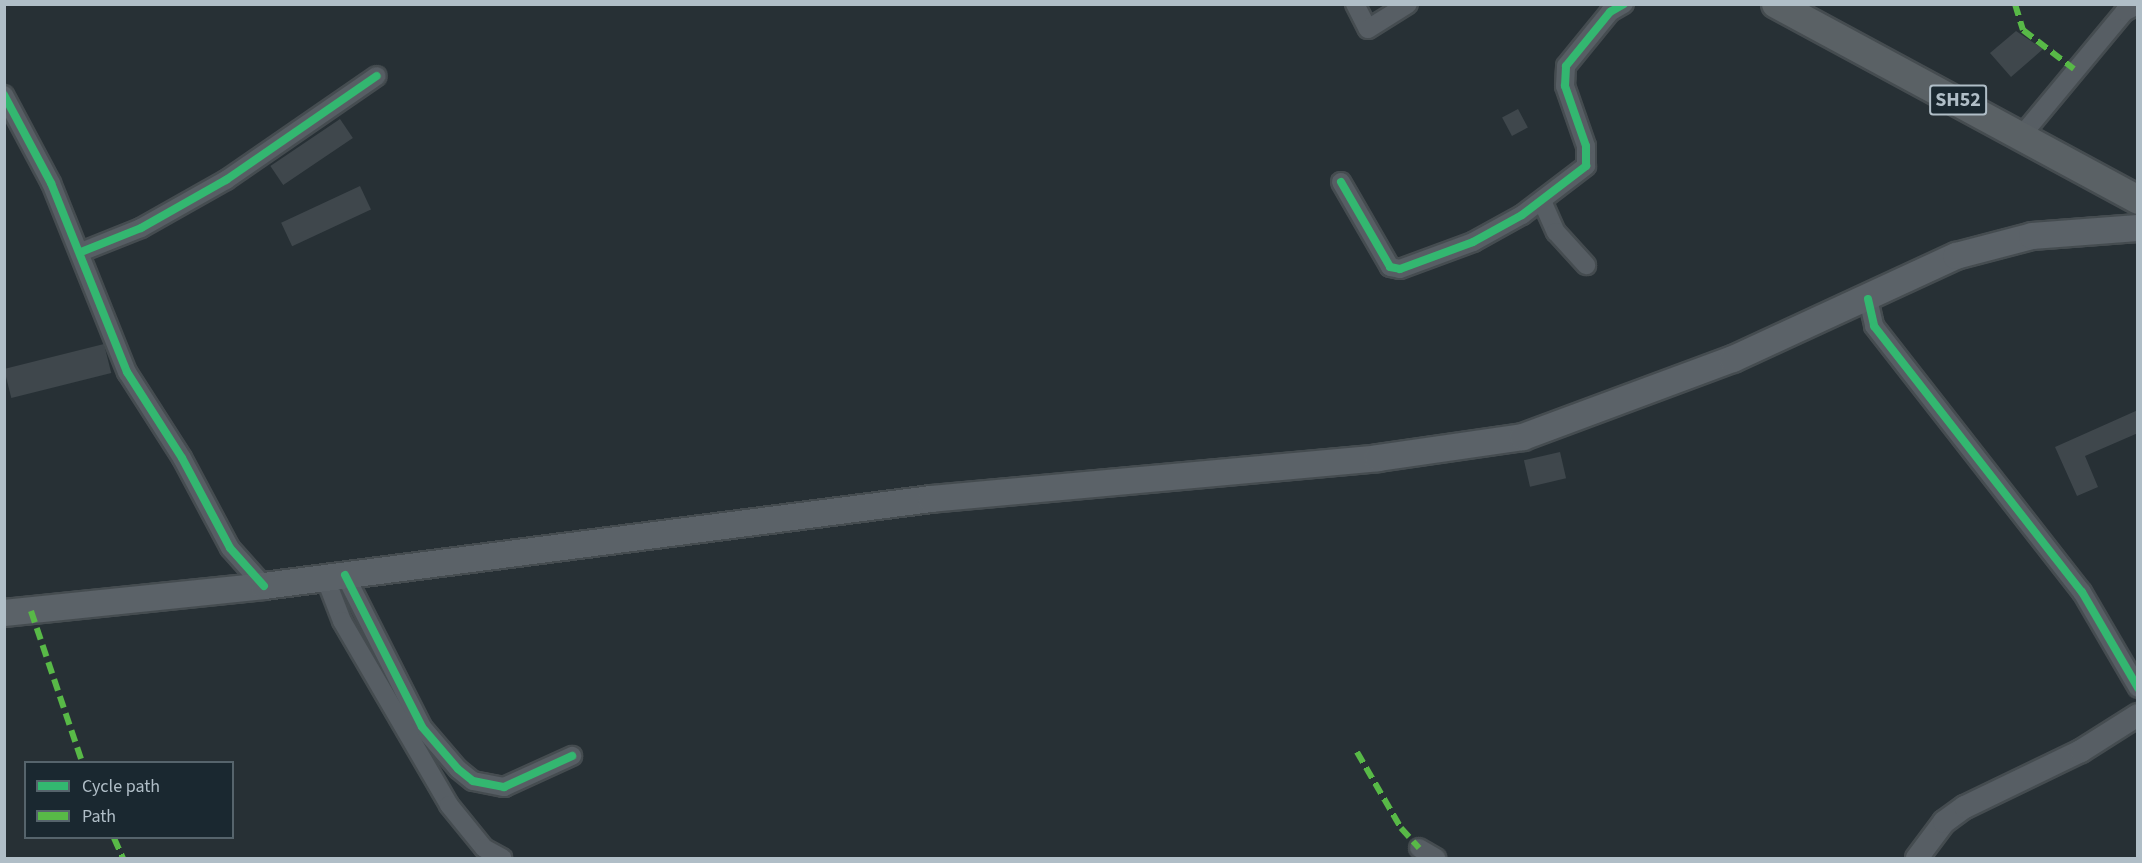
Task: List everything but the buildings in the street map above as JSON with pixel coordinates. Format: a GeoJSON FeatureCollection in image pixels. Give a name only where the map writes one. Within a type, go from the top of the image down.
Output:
{"type":"FeatureCollection","features":[{"type":"Feature","properties":{"kind":"main road","name":"SH52"},"geometry":{"type":"LineString","coordinates":[[1776,4],[2022,135],[2138,200]]}},
{"type":"Feature","properties":{"kind":"main road"},"geometry":{"type":"LineString","coordinates":[[4,613],[264,586],[896,504],[1378,458],[1523,437],[1594,415],[1994,243],[2138,228]]}},
{"type":"Feature","properties":{"kind":"street"},"geometry":{"type":"LineString","coordinates":[[1355,4],[1368,29],[1408,4]]}},
{"type":"Feature","properties":{"kind":"street"},"geometry":{"type":"LineString","coordinates":[[1341,182],[1390,267],[1400,269],[1473,242],[1542,201],[1589,159],[1565,86],[1566,66],[1597,26],[1624,4]]}},
{"type":"Feature","properties":{"kind":"street"},"geometry":{"type":"LineString","coordinates":[[2022,135],[2124,12],[2138,5]]}},
{"type":"Feature","properties":{"kind":"street"},"geometry":{"type":"LineString","coordinates":[[81,252],[141,228],[226,180],[377,76]]}},
{"type":"Feature","properties":{"kind":"street"},"geometry":{"type":"LineString","coordinates":[[4,94],[81,252],[127,372],[182,458],[230,548],[264,586]]}},
{"type":"Feature","properties":{"kind":"street"},"geometry":{"type":"LineString","coordinates":[[1542,201],[1556,232],[1586,265]]}},
{"type":"Feature","properties":{"kind":"street"},"geometry":{"type":"LineString","coordinates":[[1868,299],[1874,326],[2082,592],[2138,688]]}},
{"type":"Feature","properties":{"kind":"street"},"geometry":{"type":"LineString","coordinates":[[335,576],[422,728],[458,770],[473,781],[504,787],[572,756]]}},
{"type":"Feature","properties":{"kind":"street"},"geometry":{"type":"LineString","coordinates":[[335,576],[342,621],[449,805],[484,848],[502,858]]}},
{"type":"Feature","properties":{"kind":"street"},"geometry":{"type":"LineString","coordinates":[[1917,858],[1944,822],[1965,807],[2081,751],[2138,715]]}},
{"type":"Feature","properties":{"kind":"street"},"geometry":{"type":"LineString","coordinates":[[1419,848],[1436,858]]}},
{"type":"Feature","properties":{"kind":"marked path"},"geometry":{"type":"LineString","coordinates":[[2015,4],[2023,30],[2074,69]]}},
{"type":"Feature","properties":{"kind":"marked path"},"geometry":{"type":"LineString","coordinates":[[31,611],[82,761]]}},
{"type":"Feature","properties":{"kind":"marked path"},"geometry":{"type":"LineString","coordinates":[[1357,752],[1401,828],[1419,848]]}},
{"type":"Feature","properties":{"kind":"marked path"},"geometry":{"type":"LineString","coordinates":[[114,839],[123,858]]}},
{"type":"Feature","properties":{"kind":"cycle path"},"geometry":{"type":"LineString","coordinates":[[1341,182],[1390,267],[1400,269],[1473,242],[1522,215],[1586,166],[1586,146],[1565,86],[1566,66],[1610,12],[1624,4]]}},
{"type":"Feature","properties":{"kind":"cycle path"},"geometry":{"type":"LineString","coordinates":[[81,252],[141,228],[226,180],[377,76]]}},
{"type":"Feature","properties":{"kind":"cycle path"},"geometry":{"type":"LineString","coordinates":[[4,95],[51,183],[127,372],[182,458],[230,548],[264,586]]}},
{"type":"Feature","properties":{"kind":"cycle path"},"geometry":{"type":"LineString","coordinates":[[1868,299],[1874,326],[2082,592],[2138,688]]}},
{"type":"Feature","properties":{"kind":"cycle path"},"geometry":{"type":"LineString","coordinates":[[345,575],[422,727],[458,769],[473,781],[504,787],[572,756]]}}]}
